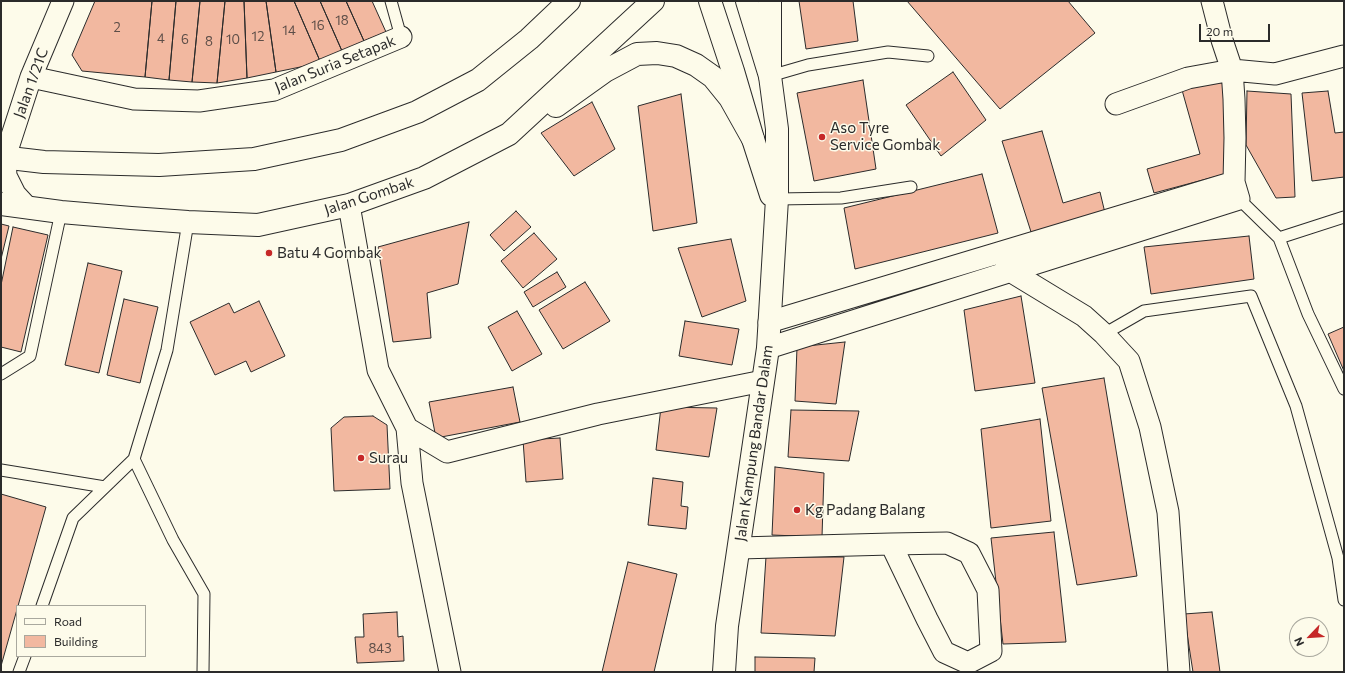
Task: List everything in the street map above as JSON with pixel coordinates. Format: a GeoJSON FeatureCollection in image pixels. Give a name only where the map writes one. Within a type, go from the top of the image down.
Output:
{"type":"FeatureCollection","features":[{"type":"Feature","properties":{"kind":"main road"},"geometry":{"type":"LineString","coordinates":[[3,157],[44,162],[159,165],[254,159],[342,140],[418,112],[478,80],[530,39],[569,1]]}},
{"type":"Feature","properties":{"kind":"main road","name":"Jalan Gombak"},"geometry":{"type":"LineString","coordinates":[[1,204],[61,212],[188,222],[266,224],[349,206],[424,178],[509,134],[653,1]]}},
{"type":"Feature","properties":{"kind":"main road","name":"Jalan Kampung Bandar Dalam"},"geometry":{"type":"LineString","coordinates":[[710,1],[753,140],[777,206]]}},
{"type":"Feature","properties":{"kind":"main road","name":"Jalan Kampung Bandar Dalam"},"geometry":{"type":"LineString","coordinates":[[724,672],[727,626],[768,348],[777,206],[777,129],[770,76],[747,1]]}},
{"type":"Feature","properties":{"kind":"main road"},"geometry":{"type":"LineString","coordinates":[[770,1],[770,76]]}},
{"type":"Feature","properties":{"kind":"main road"},"geometry":{"type":"LineString","coordinates":[[509,134],[558,105],[611,68],[637,54],[658,53],[676,56],[696,65],[713,77],[730,98],[753,140]]}},
{"type":"Feature","properties":{"kind":"street","name":"Jalan 1/21C"},"geometry":{"type":"LineString","coordinates":[[27,207],[15,194],[6,176],[3,157],[31,77],[63,1]]}},
{"type":"Feature","properties":{"kind":"street"},"geometry":{"type":"LineString","coordinates":[[1212,1],[1222,40],[1232,70],[1236,191]]}},
{"type":"Feature","properties":{"kind":"street","name":"Jalan Suria Setapak"},"geometry":{"type":"LineString","coordinates":[[31,77],[134,100],[199,101],[274,90],[401,37]]}},
{"type":"Feature","properties":{"kind":"street"},"geometry":{"type":"LineString","coordinates":[[1116,104],[1188,78],[1232,70],[1275,74],[1344,56]]}},
{"type":"Feature","properties":{"kind":"street"},"geometry":{"type":"LineString","coordinates":[[769,322],[1002,252],[1236,191]]}},
{"type":"Feature","properties":{"kind":"street"},"geometry":{"type":"LineString","coordinates":[[768,348],[1010,271],[1236,191]]}},
{"type":"Feature","properties":{"kind":"street"},"geometry":{"type":"LineString","coordinates":[[349,206],[378,370],[407,428],[412,483],[450,672]]}},
{"type":"Feature","properties":{"kind":"street"},"geometry":{"type":"LineString","coordinates":[[1002,252],[1010,271],[1084,316],[1104,334],[1129,361],[1150,428],[1168,512],[1179,672]]}},
{"type":"Feature","properties":{"kind":"street"},"geometry":{"type":"LineString","coordinates":[[407,428],[447,452],[598,414],[762,382]]}},
{"type":"Feature","properties":{"kind":"street"},"geometry":{"type":"LineString","coordinates":[[739,548],[891,544],[947,543],[969,553],[988,590],[991,651],[968,663],[944,652],[891,544]]}},
{"type":"Feature","properties":{"kind":"lane"},"geometry":{"type":"LineString","coordinates":[[392,1],[401,37]]}},
{"type":"Feature","properties":{"kind":"lane"},"geometry":{"type":"LineString","coordinates":[[770,76],[808,65],[888,52],[928,56]]}},
{"type":"Feature","properties":{"kind":"lane"},"geometry":{"type":"LineString","coordinates":[[777,206],[911,187]]}},
{"type":"Feature","properties":{"kind":"lane"},"geometry":{"type":"LineString","coordinates":[[1236,191],[1279,238],[1308,314],[1344,389]]}},
{"type":"Feature","properties":{"kind":"lane"},"geometry":{"type":"LineString","coordinates":[[1,374],[30,356],[61,212]]}},
{"type":"Feature","properties":{"kind":"lane"},"geometry":{"type":"LineString","coordinates":[[1279,238],[1344,217]]}},
{"type":"Feature","properties":{"kind":"lane"},"geometry":{"type":"LineString","coordinates":[[42,605],[73,518],[134,459],[167,350],[188,222]]}},
{"type":"Feature","properties":{"kind":"lane"},"geometry":{"type":"LineString","coordinates":[[1104,334],[1144,311],[1251,296],[1296,406],[1338,558],[1344,600]]}},
{"type":"Feature","properties":{"kind":"lane"},"geometry":{"type":"LineString","coordinates":[[134,459],[173,540],[204,594],[203,672]]}},
{"type":"Feature","properties":{"kind":"lane"},"geometry":{"type":"LineString","coordinates":[[1,470],[105,487]]}},
{"type":"Feature","properties":{"kind":"lane"},"geometry":{"type":"LineString","coordinates":[[19,672],[24,657]]}},
{"type":"Feature","properties":{"kind":"building"},"geometry":{"type":"Polygon","coordinates":[[[95,1],[152,1],[145,77],[82,71],[72,55],[95,1]]]}},
{"type":"Feature","properties":{"kind":"building"},"geometry":{"type":"Polygon","coordinates":[[[152,1],[176,1],[169,80],[145,77],[152,1]]]}},
{"type":"Feature","properties":{"kind":"building"},"geometry":{"type":"Polygon","coordinates":[[[176,1],[200,1],[192,82],[169,80],[176,1]]]}},
{"type":"Feature","properties":{"kind":"building"},"geometry":{"type":"Polygon","coordinates":[[[200,1],[225,1],[217,83],[192,82],[200,1]]]}},
{"type":"Feature","properties":{"kind":"building"},"geometry":{"type":"Polygon","coordinates":[[[225,1],[244,1],[247,78],[217,83],[225,1]]]}},
{"type":"Feature","properties":{"kind":"building"},"geometry":{"type":"Polygon","coordinates":[[[244,1],[266,1],[276,72],[247,78],[244,1]]]}},
{"type":"Feature","properties":{"kind":"building"},"geometry":{"type":"Polygon","coordinates":[[[266,1],[294,1],[320,61],[310,65],[276,72],[266,1]]]}},
{"type":"Feature","properties":{"kind":"building"},"geometry":{"type":"Polygon","coordinates":[[[294,1],[320,1],[342,51],[320,61],[294,1]]]}},
{"type":"Feature","properties":{"kind":"building"},"geometry":{"type":"Polygon","coordinates":[[[320,1],[346,1],[364,41],[342,51],[320,1]]]}},
{"type":"Feature","properties":{"kind":"building"},"geometry":{"type":"Polygon","coordinates":[[[346,1],[372,1],[386,32],[364,41],[346,1]]]}},
{"type":"Feature","properties":{"kind":"building"},"geometry":{"type":"Polygon","coordinates":[[[799,1],[853,1],[858,41],[806,49],[799,1]]]}},
{"type":"Feature","properties":{"kind":"building"},"geometry":{"type":"Polygon","coordinates":[[[907,1],[1068,1],[1095,33],[1000,109],[907,1]]]}},
{"type":"Feature","properties":{"kind":"building"},"geometry":{"type":"Polygon","coordinates":[[[953,72],[986,120],[941,156],[906,105],[953,72]]]}},
{"type":"Feature","properties":{"kind":"building"},"geometry":{"type":"Polygon","coordinates":[[[863,80],[876,169],[814,181],[797,93],[863,80]]]}},
{"type":"Feature","properties":{"kind":"building"},"geometry":{"type":"Polygon","coordinates":[[[1225,80],[1229,173],[1154,193],[1147,169],[1200,154],[1182,90],[1225,80]]]}},
{"type":"Feature","properties":{"kind":"building"},"geometry":{"type":"Polygon","coordinates":[[[1247,91],[1291,94],[1295,197],[1276,198],[1246,145],[1247,91]]]}},
{"type":"Feature","properties":{"kind":"building"},"geometry":{"type":"Polygon","coordinates":[[[1328,91],[1335,133],[1344,132],[1344,177],[1312,181],[1302,93],[1328,91]]]}},
{"type":"Feature","properties":{"kind":"building"},"geometry":{"type":"Polygon","coordinates":[[[681,94],[697,223],[653,231],[638,106],[681,94]]]}},
{"type":"Feature","properties":{"kind":"building"},"geometry":{"type":"Polygon","coordinates":[[[592,102],[615,149],[574,176],[541,133],[592,102]]]}},
{"type":"Feature","properties":{"kind":"building"},"geometry":{"type":"Polygon","coordinates":[[[1042,131],[1063,203],[1100,192],[1105,213],[1032,235],[1002,141],[1042,131]]]}},
{"type":"Feature","properties":{"kind":"building"},"geometry":{"type":"Polygon","coordinates":[[[982,174],[998,233],[855,269],[844,208],[982,174]]]}},
{"type":"Feature","properties":{"kind":"building"},"geometry":{"type":"Polygon","coordinates":[[[516,211],[531,227],[504,251],[490,235],[516,211]]]}},
{"type":"Feature","properties":{"kind":"building"},"geometry":{"type":"Polygon","coordinates":[[[469,222],[458,284],[427,293],[431,338],[393,342],[378,247],[469,222]]]}},
{"type":"Feature","properties":{"kind":"building"},"geometry":{"type":"Polygon","coordinates":[[[1,224],[9,226],[1,259],[1,224]]]}},
{"type":"Feature","properties":{"kind":"building"},"geometry":{"type":"Polygon","coordinates":[[[13,227],[48,235],[21,352],[1,347],[1,285],[13,227]]]}},
{"type":"Feature","properties":{"kind":"building"},"geometry":{"type":"Polygon","coordinates":[[[534,233],[557,259],[523,288],[501,261],[534,233]]]}},
{"type":"Feature","properties":{"kind":"building"},"geometry":{"type":"Polygon","coordinates":[[[1249,236],[1254,279],[1151,294],[1144,247],[1249,236]]]}},
{"type":"Feature","properties":{"kind":"building"},"geometry":{"type":"Polygon","coordinates":[[[731,239],[746,301],[702,317],[678,248],[731,239]]]}},
{"type":"Feature","properties":{"kind":"building"},"geometry":{"type":"Polygon","coordinates":[[[88,263],[122,271],[99,373],[65,365],[88,263]]]}},
{"type":"Feature","properties":{"kind":"building"},"geometry":{"type":"Polygon","coordinates":[[[557,272],[566,287],[533,307],[524,292],[557,272]]]}},
{"type":"Feature","properties":{"kind":"building"},"geometry":{"type":"Polygon","coordinates":[[[585,282],[610,321],[563,349],[539,310],[585,282]]]}},
{"type":"Feature","properties":{"kind":"building"},"geometry":{"type":"Polygon","coordinates":[[[1021,296],[1035,383],[975,391],[964,310],[1021,296]]]}},
{"type":"Feature","properties":{"kind":"building"},"geometry":{"type":"Polygon","coordinates":[[[124,299],[158,307],[140,383],[107,375],[124,299]]]}},
{"type":"Feature","properties":{"kind":"building"},"geometry":{"type":"Polygon","coordinates":[[[259,301],[285,356],[251,372],[246,361],[215,375],[190,322],[229,303],[234,313],[259,301]]]}},
{"type":"Feature","properties":{"kind":"building"},"geometry":{"type":"Polygon","coordinates":[[[517,311],[542,354],[512,371],[488,327],[517,311]]]}},
{"type":"Feature","properties":{"kind":"building"},"geometry":{"type":"Polygon","coordinates":[[[685,321],[739,329],[732,365],[679,356],[685,321]]]}},
{"type":"Feature","properties":{"kind":"building"},"geometry":{"type":"Polygon","coordinates":[[[1344,327],[1344,371],[1328,334],[1344,327]]]}},
{"type":"Feature","properties":{"kind":"building"},"geometry":{"type":"Polygon","coordinates":[[[845,342],[836,404],[795,401],[797,347],[845,342]]]}},
{"type":"Feature","properties":{"kind":"building"},"geometry":{"type":"Polygon","coordinates":[[[1104,378],[1137,576],[1077,585],[1042,388],[1104,378]]]}},
{"type":"Feature","properties":{"kind":"building"},"geometry":{"type":"Polygon","coordinates":[[[513,387],[520,422],[436,438],[429,402],[513,387]]]}},
{"type":"Feature","properties":{"kind":"building"},"geometry":{"type":"Polygon","coordinates":[[[661,407],[717,408],[709,457],[656,450],[661,407]]]}},
{"type":"Feature","properties":{"kind":"building"},"geometry":{"type":"Polygon","coordinates":[[[791,410],[859,411],[849,461],[788,457],[791,410]]]}},
{"type":"Feature","properties":{"kind":"building","name":"Surau"},"geometry":{"type":"Polygon","coordinates":[[[373,416],[387,425],[390,489],[334,491],[331,428],[344,417],[373,416]]]}},
{"type":"Feature","properties":{"kind":"building"},"geometry":{"type":"Polygon","coordinates":[[[1040,419],[1051,521],[991,528],[981,429],[1040,419]]]}},
{"type":"Feature","properties":{"kind":"building"},"geometry":{"type":"Polygon","coordinates":[[[560,438],[563,479],[526,482],[523,440],[560,438]]]}},
{"type":"Feature","properties":{"kind":"building"},"geometry":{"type":"Polygon","coordinates":[[[775,467],[824,473],[822,537],[772,535],[775,467]]]}},
{"type":"Feature","properties":{"kind":"building"},"geometry":{"type":"Polygon","coordinates":[[[653,478],[683,482],[681,506],[688,507],[686,529],[648,525],[653,478]]]}},
{"type":"Feature","properties":{"kind":"building"},"geometry":{"type":"Polygon","coordinates":[[[1,494],[46,507],[18,605],[16,605],[16,613],[1,666],[1,494]]]}},
{"type":"Feature","properties":{"kind":"building"},"geometry":{"type":"Polygon","coordinates":[[[1054,532],[1066,642],[1003,644],[991,538],[1054,532]]]}},
{"type":"Feature","properties":{"kind":"building"},"geometry":{"type":"Polygon","coordinates":[[[766,557],[844,557],[835,636],[761,633],[766,557]]]}},
{"type":"Feature","properties":{"kind":"building"},"geometry":{"type":"Polygon","coordinates":[[[628,562],[677,574],[654,672],[602,672],[628,562]]]}},
{"type":"Feature","properties":{"kind":"building"},"geometry":{"type":"Polygon","coordinates":[[[397,612],[398,637],[403,636],[404,661],[357,663],[355,637],[364,637],[363,614],[397,612]]]}},
{"type":"Feature","properties":{"kind":"building"},"geometry":{"type":"Polygon","coordinates":[[[1212,612],[1220,672],[1193,672],[1184,614],[1212,612]]]}},
{"type":"Feature","properties":{"kind":"building"},"geometry":{"type":"Polygon","coordinates":[[[755,657],[815,658],[814,672],[755,672],[755,657]]]}},
{"type":"Feature","properties":{"kind":"place","name":"Aso Tyre Service Gombak"},"geometry":{"type":"Point","coordinates":[822,137]}},
{"type":"Feature","properties":{"kind":"place","name":"Batu 4 Gombak"},"geometry":{"type":"Point","coordinates":[269,253]}},
{"type":"Feature","properties":{"kind":"place","name":"Surau"},"geometry":{"type":"Point","coordinates":[361,458]}},
{"type":"Feature","properties":{"kind":"place","name":"Kg Padang Balang"},"geometry":{"type":"Point","coordinates":[797,510]}}]}
